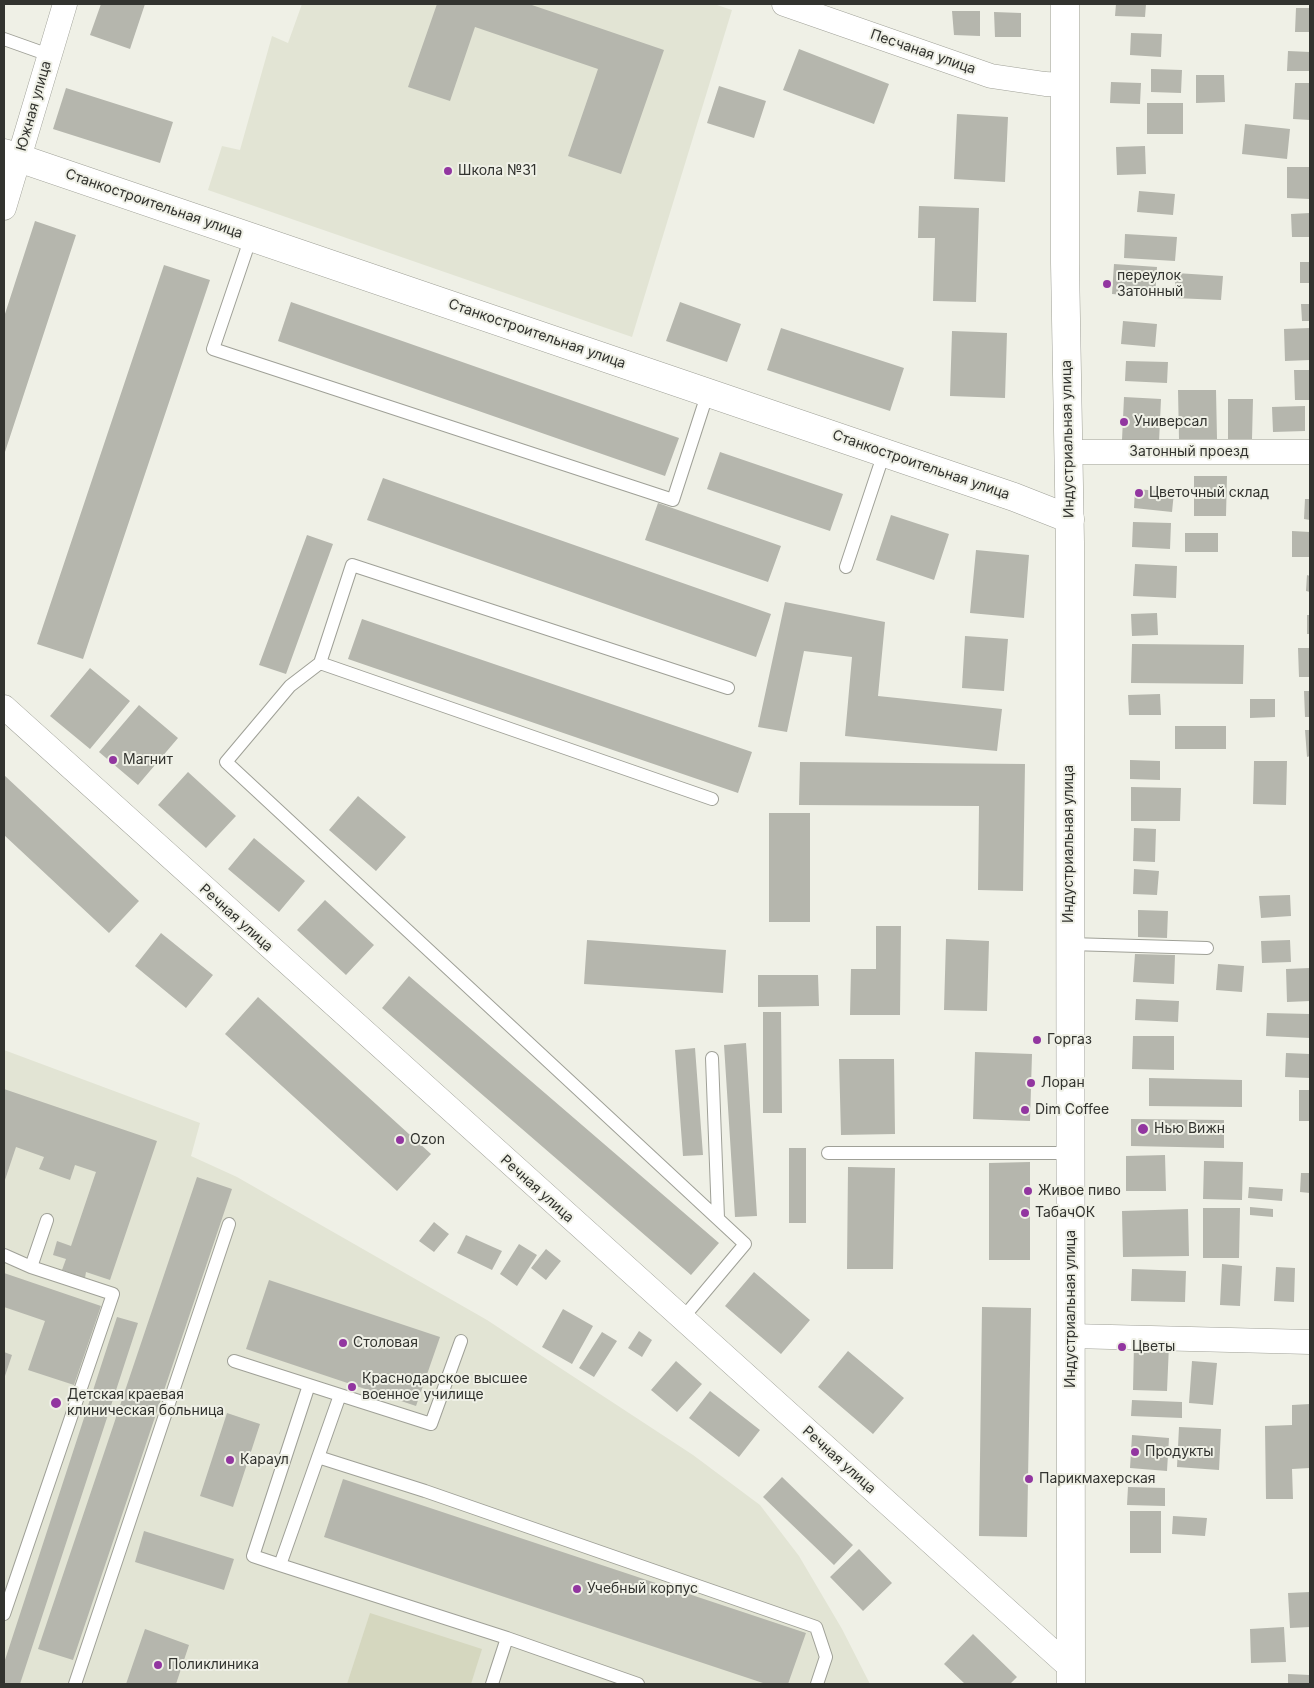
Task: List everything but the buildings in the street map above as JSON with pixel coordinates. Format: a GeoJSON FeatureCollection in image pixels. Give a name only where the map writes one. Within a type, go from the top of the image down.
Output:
{"type":"FeatureCollection","features":[{"type":"Feature","properties":{"kind":"main road","name":"Индустриальная улица"},"geometry":{"type":"LineString","coordinates":[[1065,4],[1065,263],[1070,519],[1071,1336],[1079,1679]]}},
{"type":"Feature","properties":{"kind":"main road","name":"Станкостроительная улица"},"geometry":{"type":"LineString","coordinates":[[12,155],[1014,497],[1070,519]]}},
{"type":"Feature","properties":{"kind":"street","name":"Южная улица"},"geometry":{"type":"LineString","coordinates":[[4,208],[12,155],[49,55],[65,4]]}},
{"type":"Feature","properties":{"kind":"street","name":"Песчаная улица"},"geometry":{"type":"LineString","coordinates":[[784,4],[991,76],[1065,85]]}},
{"type":"Feature","properties":{"kind":"street","name":"Затонный проезд"},"geometry":{"type":"LineString","coordinates":[[1068,452],[1310,452]]}},
{"type":"Feature","properties":{"kind":"street","name":"Речная улица"},"geometry":{"type":"LineString","coordinates":[[4,707],[1079,1679]]}},
{"type":"Feature","properties":{"kind":"street"},"geometry":{"type":"LineString","coordinates":[[1071,1336],[1310,1342]]}},
{"type":"Feature","properties":{"kind":"lane"},"geometry":{"type":"LineString","coordinates":[[4,40],[49,55]]}},
{"type":"Feature","properties":{"kind":"lane"},"geometry":{"type":"LineString","coordinates":[[250,237],[213,350],[673,500],[708,392]]}},
{"type":"Feature","properties":{"kind":"lane"},"geometry":{"type":"LineString","coordinates":[[846,568],[884,453]]}},
{"type":"Feature","properties":{"kind":"lane"},"geometry":{"type":"LineString","coordinates":[[682,1319],[745,1244],[226,762],[290,686],[320,663],[352,565],[728,688]]}},
{"type":"Feature","properties":{"kind":"lane"},"geometry":{"type":"LineString","coordinates":[[320,663],[712,799]]}},
{"type":"Feature","properties":{"kind":"lane"},"geometry":{"type":"LineString","coordinates":[[1070,944],[1207,948]]}},
{"type":"Feature","properties":{"kind":"lane"},"geometry":{"type":"LineString","coordinates":[[712,1058],[718,1218]]}},
{"type":"Feature","properties":{"kind":"lane"},"geometry":{"type":"LineString","coordinates":[[828,1154],[1070,1153]]}},
{"type":"Feature","properties":{"kind":"lane"},"geometry":{"type":"LineString","coordinates":[[31,1267],[47,1220]]}},
{"type":"Feature","properties":{"kind":"lane"},"geometry":{"type":"LineString","coordinates":[[75,1684],[229,1224]]}},
{"type":"Feature","properties":{"kind":"lane"},"geometry":{"type":"LineString","coordinates":[[4,1256],[113,1294],[4,1614]]}},
{"type":"Feature","properties":{"kind":"lane"},"geometry":{"type":"LineString","coordinates":[[234,1361],[431,1424],[461,1341]]}},
{"type":"Feature","properties":{"kind":"lane"},"geometry":{"type":"LineString","coordinates":[[310,1386],[253,1556],[507,1638],[638,1684]]}},
{"type":"Feature","properties":{"kind":"lane"},"geometry":{"type":"LineString","coordinates":[[280,1565],[340,1395]]}},
{"type":"Feature","properties":{"kind":"lane"},"geometry":{"type":"LineString","coordinates":[[318,1457],[425,1491],[816,1627],[826,1657],[817,1684]]}},
{"type":"Feature","properties":{"kind":"lane"},"geometry":{"type":"LineString","coordinates":[[492,1684],[507,1638]]}},
{"type":"Feature","properties":{"kind":"shaded area","name":"Школа №31"},"geometry":{"type":"Polygon","coordinates":[[[302,4],[714,4],[732,10],[632,337],[208,190],[222,146],[240,150],[272,36],[288,43],[302,4]]]}},
{"type":"Feature","properties":{"kind":"shaded area","name":"Краснодарское высшее военное училище"},"geometry":{"type":"Polygon","coordinates":[[[4,1050],[200,1123],[191,1156],[237,1177],[487,1320],[693,1455],[760,1505],[799,1556],[842,1629],[870,1684],[4,1684],[4,1050]]]}},
{"type":"Feature","properties":{"kind":"shaded area"},"geometry":{"type":"Polygon","coordinates":[[[370,1613],[482,1649],[471,1684],[347,1684],[370,1613]]]}},
{"type":"Feature","properties":{"kind":"place","name":"Школа №31"},"geometry":{"type":"Point","coordinates":[448,171]}},
{"type":"Feature","properties":{"kind":"place","name":"переулок Затонный"},"geometry":{"type":"Point","coordinates":[1107,284]}},
{"type":"Feature","properties":{"kind":"place","name":"Универсал"},"geometry":{"type":"Point","coordinates":[1124,422]}},
{"type":"Feature","properties":{"kind":"place","name":"Цветочный склад"},"geometry":{"type":"Point","coordinates":[1139,493]}},
{"type":"Feature","properties":{"kind":"place","name":"Магнит"},"geometry":{"type":"Point","coordinates":[113,760]}},
{"type":"Feature","properties":{"kind":"place","name":"Горгаз"},"geometry":{"type":"Point","coordinates":[1037,1040]}},
{"type":"Feature","properties":{"kind":"place","name":"Лоран"},"geometry":{"type":"Point","coordinates":[1031,1083]}},
{"type":"Feature","properties":{"kind":"place","name":"Dim Coffee"},"geometry":{"type":"Point","coordinates":[1025,1110]}},
{"type":"Feature","properties":{"kind":"place","name":"Нью Вижн"},"geometry":{"type":"Point","coordinates":[1143,1129]}},
{"type":"Feature","properties":{"kind":"place","name":"Ozon"},"geometry":{"type":"Point","coordinates":[400,1140]}},
{"type":"Feature","properties":{"kind":"place","name":"Живое пиво"},"geometry":{"type":"Point","coordinates":[1028,1191]}},
{"type":"Feature","properties":{"kind":"place","name":"ТабачОК"},"geometry":{"type":"Point","coordinates":[1025,1213]}},
{"type":"Feature","properties":{"kind":"place","name":"Столовая"},"geometry":{"type":"Point","coordinates":[343,1343]}},
{"type":"Feature","properties":{"kind":"place","name":"Цветы"},"geometry":{"type":"Point","coordinates":[1122,1347]}},
{"type":"Feature","properties":{"kind":"place","name":"Краснодарское высшее военное училище"},"geometry":{"type":"Point","coordinates":[352,1387]}},
{"type":"Feature","properties":{"kind":"place","name":"Детская краевая клиническая больница"},"geometry":{"type":"Point","coordinates":[56,1403]}},
{"type":"Feature","properties":{"kind":"place","name":"Продукты"},"geometry":{"type":"Point","coordinates":[1135,1452]}},
{"type":"Feature","properties":{"kind":"place","name":"Караул"},"geometry":{"type":"Point","coordinates":[230,1460]}},
{"type":"Feature","properties":{"kind":"place","name":"Парикмахерская"},"geometry":{"type":"Point","coordinates":[1029,1479]}},
{"type":"Feature","properties":{"kind":"place","name":"Учебный корпус"},"geometry":{"type":"Point","coordinates":[577,1589]}},
{"type":"Feature","properties":{"kind":"place","name":"Поликлиника"},"geometry":{"type":"Point","coordinates":[158,1665]}}]}
